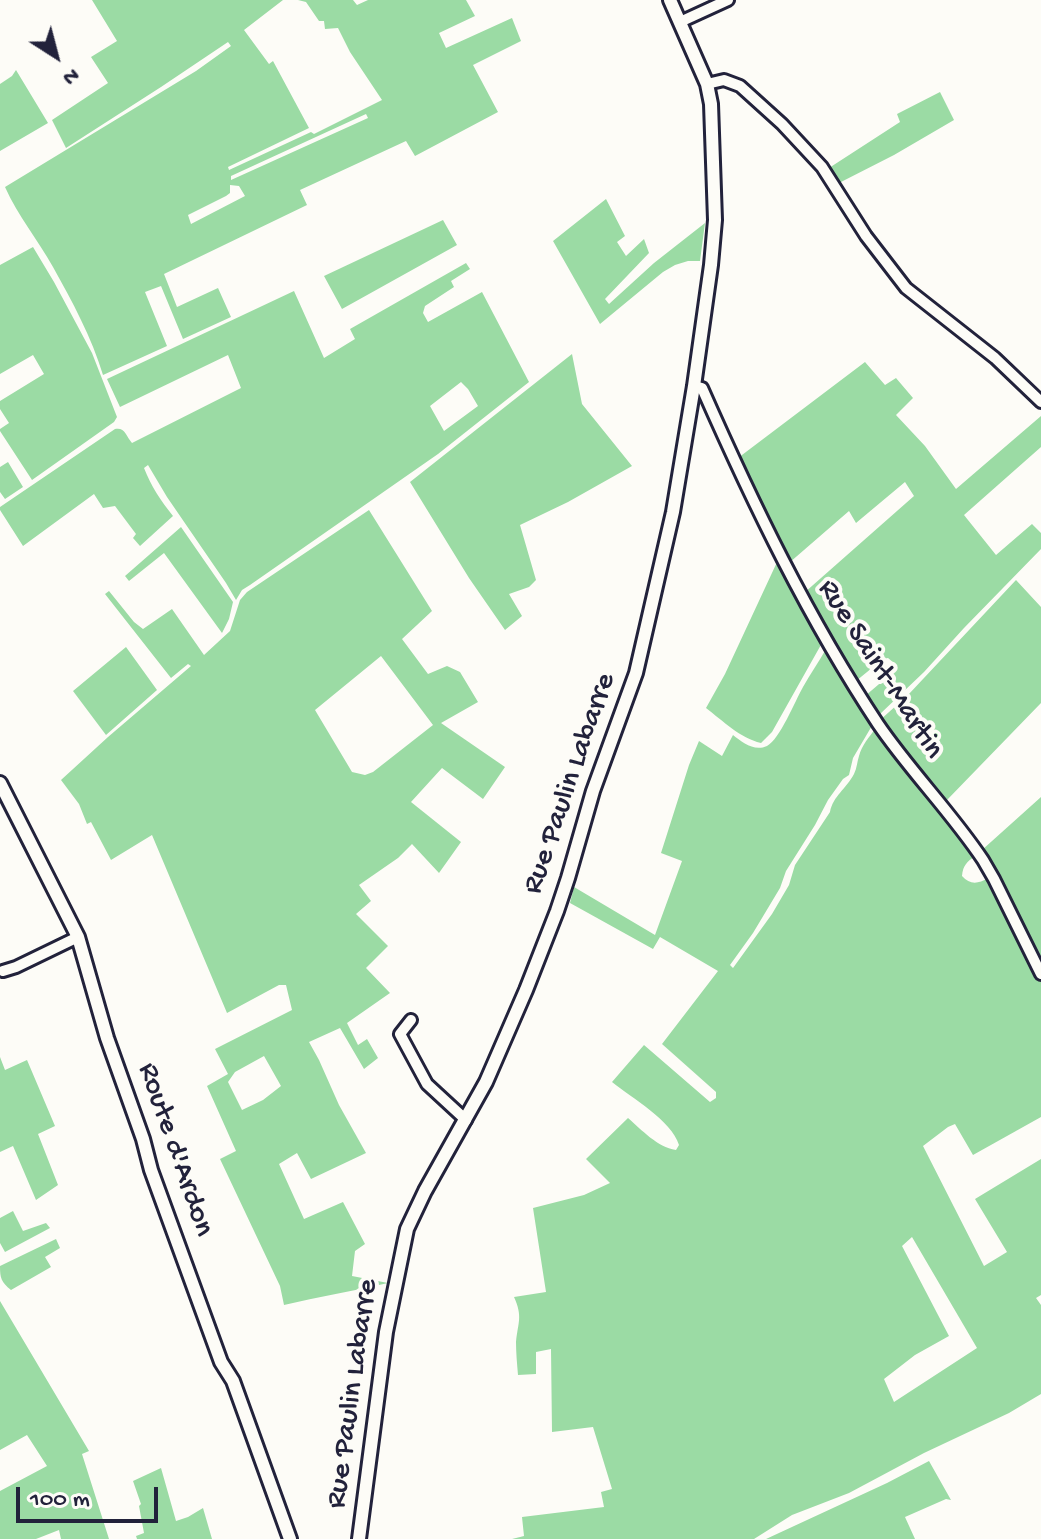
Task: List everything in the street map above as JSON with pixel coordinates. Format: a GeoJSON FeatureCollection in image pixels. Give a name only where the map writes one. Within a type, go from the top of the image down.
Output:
{"type":"FeatureCollection","features":[{"type":"Feature","properties":{"kind":"street","name":"Rue Paulin Labarre"},"geometry":{"type":"LineString","coordinates":[[359,1539],[386,1332],[407,1229],[486,1082],[557,911],[593,791],[636,673],[673,512],[694,386],[715,220],[711,104],[707,84],[670,0]]}},
{"type":"Feature","properties":{"kind":"street"},"geometry":{"type":"LineString","coordinates":[[680,22],[728,0]]}},
{"type":"Feature","properties":{"kind":"street"},"geometry":{"type":"LineString","coordinates":[[707,84],[724,80],[740,86],[782,124],[822,167],[866,236],[906,288],[995,358],[1041,402]]}},
{"type":"Feature","properties":{"kind":"street","name":"Rue Saint-Martin"},"geometry":{"type":"LineString","coordinates":[[694,386],[702,388],[734,461],[829,647],[889,740],[974,846],[994,879],[1041,974]]}},
{"type":"Feature","properties":{"kind":"street","name":"Route d'Ardon"},"geometry":{"type":"LineString","coordinates":[[0,783],[78,937],[107,1038],[151,1170],[290,1539]]}},
{"type":"Feature","properties":{"kind":"street"},"geometry":{"type":"LineString","coordinates":[[3,971],[78,937]]}},
{"type":"Feature","properties":{"kind":"street"},"geometry":{"type":"LineString","coordinates":[[411,1020],[400,1034],[427,1084],[466,1120]]}},
{"type":"Feature","properties":{"kind":"green space"},"geometry":{"type":"Polygon","coordinates":[[[92,0],[283,0],[244,30],[269,64],[273,61],[309,128],[228,167],[229,170],[311,132],[314,134],[382,100],[338,28],[325,29],[324,21],[319,21],[306,2],[298,0],[353,0],[357,5],[368,0],[466,0],[475,16],[439,33],[446,48],[512,18],[521,41],[473,65],[498,112],[415,156],[406,141],[300,190],[307,205],[164,274],[177,307],[218,288],[231,317],[183,339],[161,286],[145,292],[167,346],[103,375],[74,306],[5,187],[196,71],[231,46],[228,42],[66,148],[52,120],[108,83],[91,57],[117,41],[92,0]],[[366,114],[231,176],[231,180],[368,118],[366,114]],[[230,185],[230,193],[226,196],[188,215],[191,224],[245,196],[239,186],[230,185]]]}},
{"type":"Feature","properties":{"kind":"green space"},"geometry":{"type":"Polygon","coordinates":[[[16,70],[48,123],[0,151],[0,84],[16,70]]]}},
{"type":"Feature","properties":{"kind":"green space"},"geometry":{"type":"Polygon","coordinates":[[[940,92],[954,120],[839,183],[829,168],[900,122],[897,114],[940,92]]]}},
{"type":"Feature","properties":{"kind":"green space"},"geometry":{"type":"Polygon","coordinates":[[[606,199],[625,236],[617,242],[626,256],[644,239],[649,253],[605,299],[609,304],[705,223],[700,261],[688,261],[663,272],[600,324],[553,241],[606,199]]]}},
{"type":"Feature","properties":{"kind":"green space"},"geometry":{"type":"Polygon","coordinates":[[[443,220],[457,245],[342,309],[324,276],[443,220]]]}},
{"type":"Feature","properties":{"kind":"green space"},"geometry":{"type":"Polygon","coordinates":[[[33,247],[92,353],[117,417],[32,480],[0,431],[9,423],[0,409],[0,401],[44,374],[33,355],[0,374],[0,265],[33,247]]]}},
{"type":"Feature","properties":{"kind":"green space"},"geometry":{"type":"Polygon","coordinates":[[[466,263],[470,269],[451,281],[454,287],[425,306],[423,313],[428,322],[482,292],[529,382],[438,454],[242,590],[236,600],[148,465],[144,468],[150,481],[173,516],[140,546],[133,538],[136,534],[115,506],[103,508],[94,494],[23,546],[0,510],[0,507],[115,429],[123,431],[132,443],[241,388],[228,355],[120,407],[107,379],[294,291],[324,358],[355,339],[350,329],[466,263]],[[461,382],[430,406],[444,431],[478,406],[461,382]]]}},
{"type":"Feature","properties":{"kind":"green space"},"geometry":{"type":"Polygon","coordinates":[[[572,354],[582,404],[632,466],[520,525],[536,580],[529,587],[509,594],[522,616],[505,630],[410,482],[572,354]]]}},
{"type":"Feature","properties":{"kind":"green space"},"geometry":{"type":"Polygon","coordinates":[[[865,362],[885,385],[896,378],[913,398],[896,415],[925,446],[956,489],[1041,416],[1041,447],[964,515],[996,555],[1032,524],[1041,533],[1041,549],[879,715],[865,696],[892,673],[894,663],[888,658],[883,659],[856,681],[804,593],[914,496],[905,482],[856,523],[849,511],[789,563],[738,458],[865,362]]]}},
{"type":"Feature","properties":{"kind":"green space"},"geometry":{"type":"Polygon","coordinates":[[[8,462],[23,487],[5,499],[0,492],[0,467],[8,462]]]}},
{"type":"Feature","properties":{"kind":"green space"},"geometry":{"type":"Polygon","coordinates":[[[369,510],[432,611],[402,639],[428,674],[447,666],[460,672],[478,702],[441,723],[505,767],[483,799],[442,768],[411,802],[461,842],[439,873],[412,844],[398,858],[359,885],[371,901],[356,914],[388,946],[366,968],[390,993],[347,1023],[358,1045],[367,1039],[378,1058],[364,1069],[340,1028],[309,1042],[366,1153],[311,1179],[297,1153],[279,1164],[304,1219],[343,1202],[365,1244],[355,1251],[352,1276],[388,1283],[284,1305],[280,1286],[220,1159],[236,1151],[207,1086],[228,1074],[215,1049],[292,1010],[286,985],[279,985],[227,1013],[152,835],[111,860],[91,822],[87,824],[79,804],[61,780],[191,666],[188,664],[171,678],[105,594],[109,591],[143,629],[172,609],[204,655],[230,631],[240,600],[247,592],[369,510]],[[381,656],[315,710],[352,772],[365,775],[433,725],[381,656]],[[264,1056],[235,1072],[228,1082],[242,1110],[263,1100],[281,1086],[264,1056]]]}},
{"type":"Feature","properties":{"kind":"green space"},"geometry":{"type":"Polygon","coordinates":[[[181,527],[233,602],[222,633],[164,553],[129,581],[125,576],[181,527]]]}},
{"type":"Feature","properties":{"kind":"green space"},"geometry":{"type":"Polygon","coordinates":[[[778,560],[822,643],[772,732],[761,743],[739,733],[706,708],[778,560]]]}},
{"type":"Feature","properties":{"kind":"green space"},"geometry":{"type":"Polygon","coordinates":[[[1016,580],[1041,607],[1041,703],[946,801],[879,721],[908,695],[1016,580]]]}},
{"type":"Feature","properties":{"kind":"green space"},"geometry":{"type":"Polygon","coordinates":[[[126,647],[157,690],[106,735],[73,691],[126,647]]]}},
{"type":"Feature","properties":{"kind":"green space"},"geometry":{"type":"Polygon","coordinates":[[[826,649],[873,724],[853,758],[849,775],[828,800],[786,871],[780,888],[730,965],[733,968],[772,914],[789,885],[795,865],[854,774],[862,748],[876,728],[975,856],[966,864],[962,876],[974,883],[988,878],[1021,951],[1041,980],[1041,1117],[973,1155],[955,1124],[923,1146],[984,1266],[1007,1252],[975,1199],[1041,1159],[1041,1295],[1036,1298],[1041,1305],[1041,1394],[849,1493],[792,1515],[754,1539],[512,1539],[524,1536],[522,1517],[604,1507],[601,1492],[612,1489],[593,1427],[552,1432],[551,1349],[536,1352],[536,1374],[518,1375],[516,1342],[519,1315],[514,1297],[546,1292],[533,1208],[584,1195],[610,1183],[586,1159],[628,1118],[656,1142],[676,1150],[679,1145],[668,1127],[612,1082],[644,1045],[710,1102],[716,1098],[716,1092],[662,1044],[718,971],[660,937],[653,949],[570,903],[574,887],[655,935],[682,861],[661,853],[699,741],[722,756],[733,735],[753,747],[767,746],[782,728],[826,649]],[[912,1237],[902,1246],[949,1336],[915,1355],[884,1379],[894,1402],[977,1348],[912,1237]]]}},
{"type":"Feature","properties":{"kind":"green space"},"geometry":{"type":"Polygon","coordinates":[[[1041,797],[1041,960],[1007,888],[982,850],[1041,797]]]}},
{"type":"Feature","properties":{"kind":"green space"},"geometry":{"type":"Polygon","coordinates":[[[0,1057],[5,1070],[27,1060],[55,1126],[38,1134],[58,1185],[36,1200],[13,1146],[0,1152],[0,1057]]]}},
{"type":"Feature","properties":{"kind":"green space"},"geometry":{"type":"Polygon","coordinates":[[[13,1211],[23,1231],[46,1223],[50,1228],[5,1252],[0,1243],[0,1218],[13,1211]]]}},
{"type":"Feature","properties":{"kind":"green space"},"geometry":{"type":"Polygon","coordinates":[[[56,1239],[60,1248],[45,1257],[51,1267],[11,1290],[5,1285],[0,1266],[56,1239]]]}},
{"type":"Feature","properties":{"kind":"green space"},"geometry":{"type":"Polygon","coordinates":[[[0,1301],[89,1451],[82,1454],[109,1539],[61,1539],[59,1530],[36,1539],[0,1539],[0,1491],[47,1466],[27,1435],[0,1450],[0,1301]]]}},
{"type":"Feature","properties":{"kind":"green space"},"geometry":{"type":"Polygon","coordinates":[[[929,1461],[951,1500],[946,1499],[905,1517],[915,1539],[766,1539],[887,1483],[929,1461]]]}},
{"type":"Feature","properties":{"kind":"green space"},"geometry":{"type":"Polygon","coordinates":[[[161,1468],[176,1521],[203,1508],[212,1539],[137,1539],[136,1536],[144,1533],[141,1504],[133,1481],[161,1468]]]}}]}
